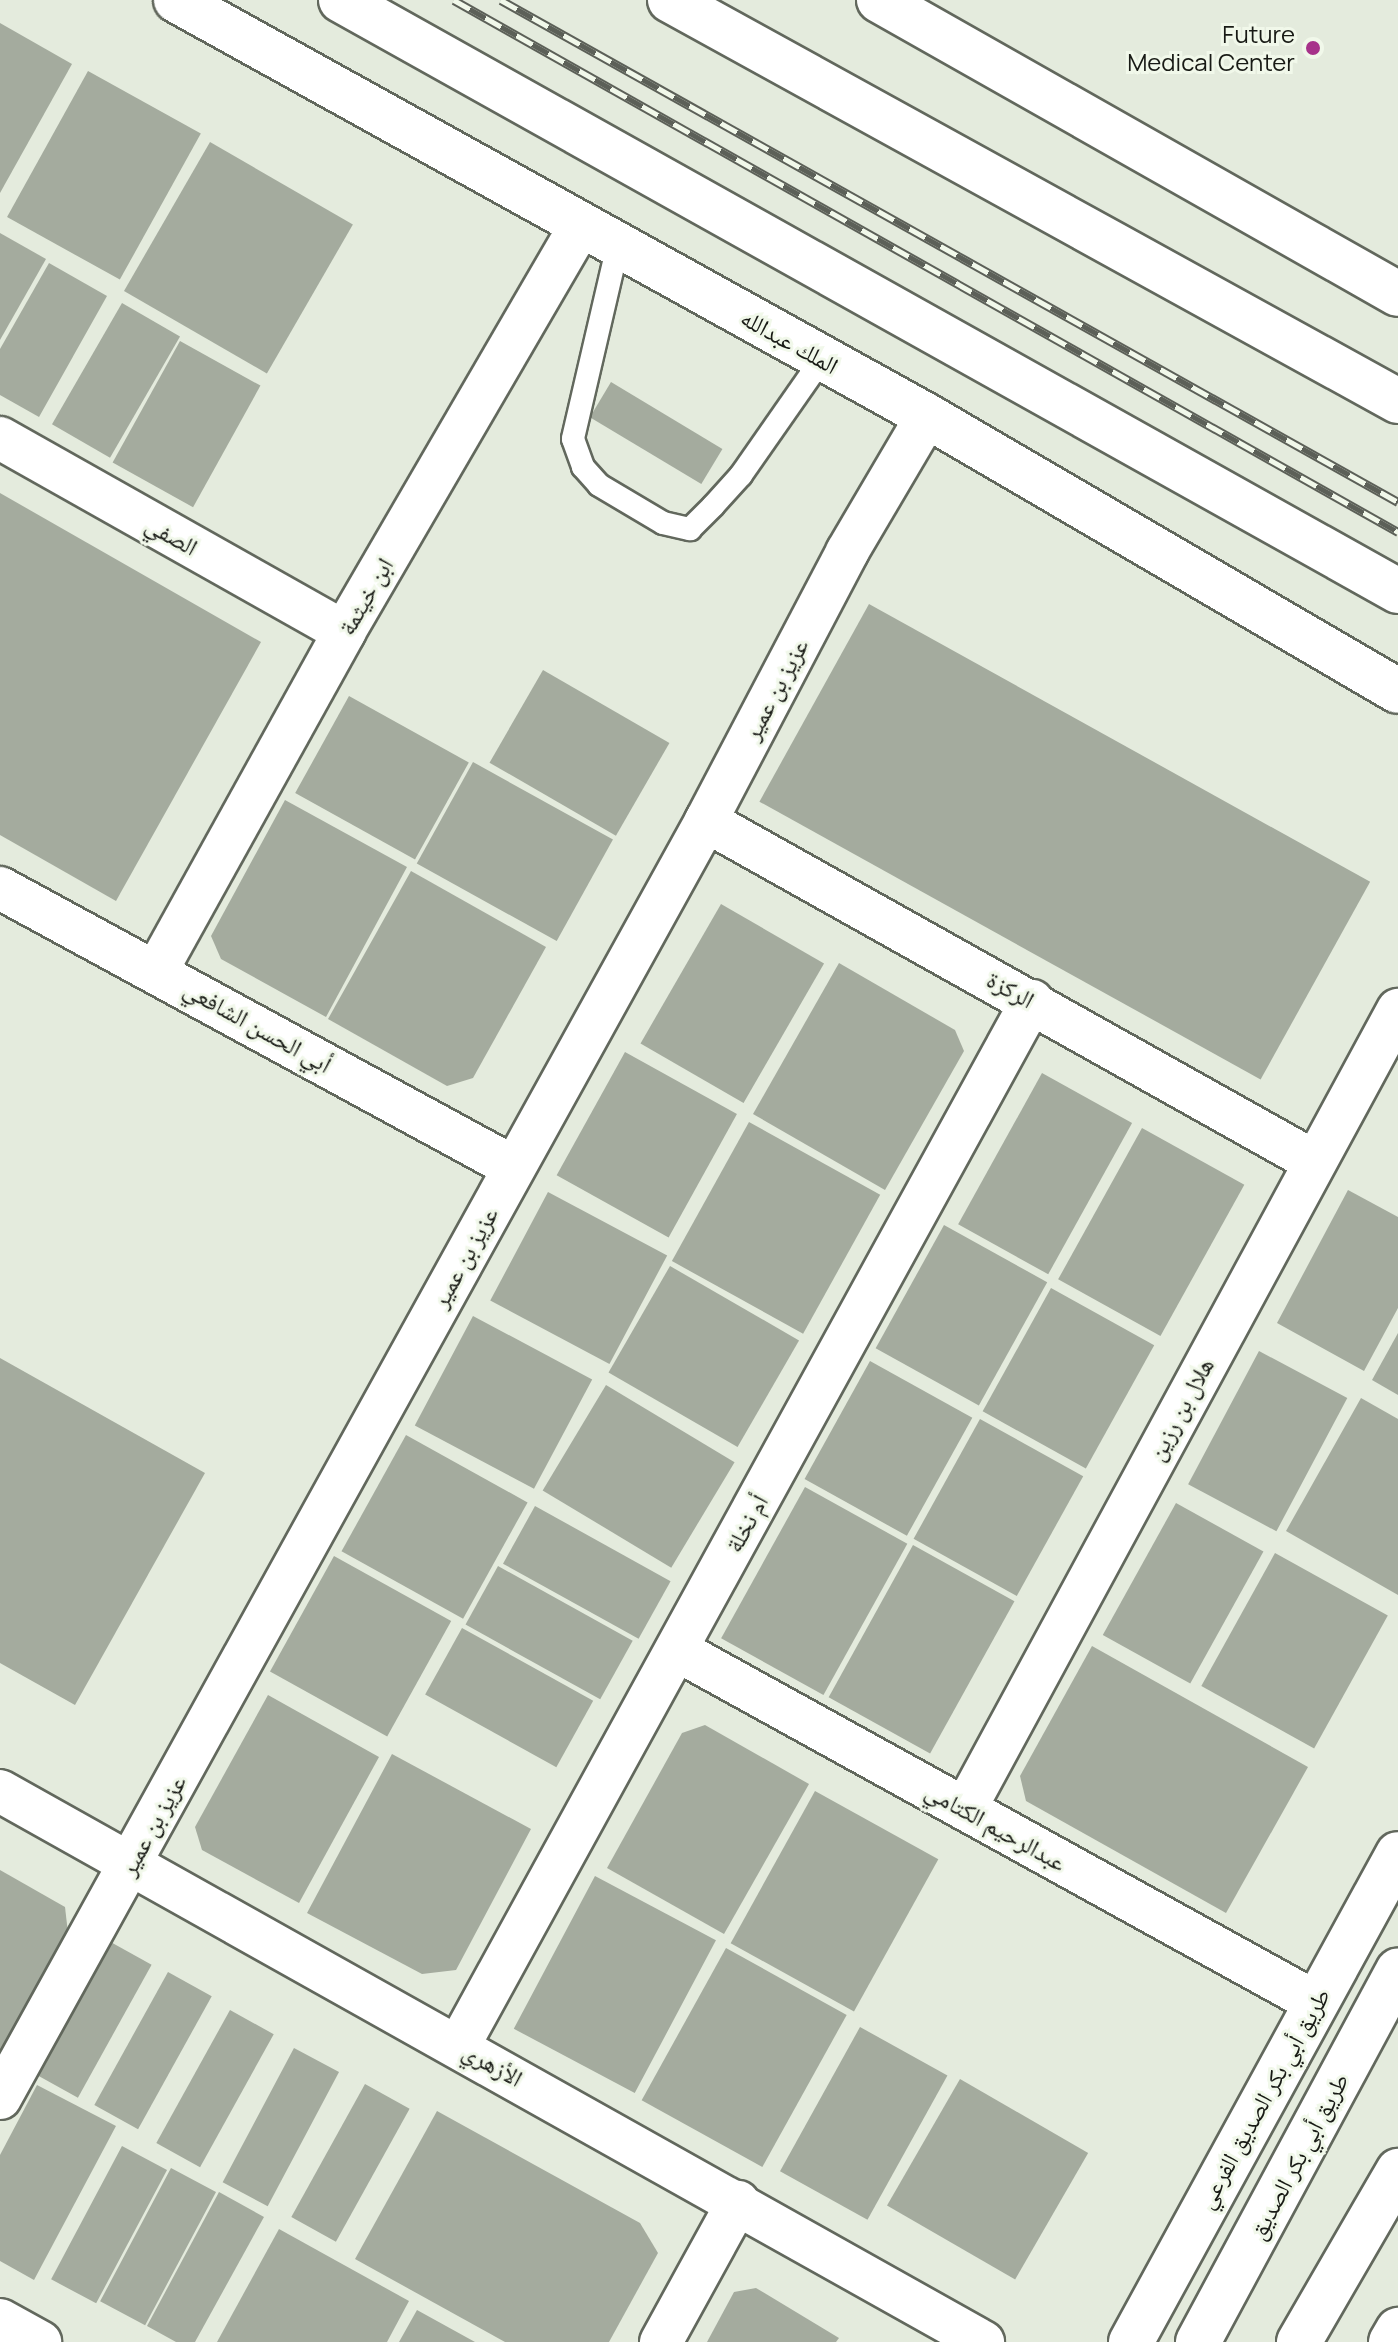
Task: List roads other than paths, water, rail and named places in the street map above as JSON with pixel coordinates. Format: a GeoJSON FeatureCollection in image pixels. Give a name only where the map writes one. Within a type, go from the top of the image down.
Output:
{"type":"FeatureCollection","features":[{"type":"Feature","properties":{"kind":"main road","name":"الملك عبدالله"},"geometry":{"type":"LineString","coordinates":[[176,0],[927,416],[1398,691]]}},
{"type":"Feature","properties":{"kind":"main road"},"geometry":{"type":"LineString","coordinates":[[341,0],[1398,591]]}},
{"type":"Feature","properties":{"kind":"main road"},"geometry":{"type":"LineString","coordinates":[[670,0],[1398,401]]}},
{"type":"Feature","properties":{"kind":"main road"},"geometry":{"type":"LineString","coordinates":[[879,0],[1398,294]]}},
{"type":"Feature","properties":{"kind":"main road","name":"طريق أبي بكر الصديق الفرعي"},"geometry":{"type":"LineString","coordinates":[[1131,2342],[1398,1854]]}},
{"type":"Feature","properties":{"kind":"main road","name":"طريق أبي بكر الصديق"},"geometry":{"type":"LineString","coordinates":[[1198,2342],[1398,1970]]}},
{"type":"Feature","properties":{"kind":"main road"},"geometry":{"type":"LineString","coordinates":[[1299,2342],[1398,2171]]}},
{"type":"Feature","properties":{"kind":"main road"},"geometry":{"type":"LineString","coordinates":[[1391,2342],[1398,2330]]}},
{"type":"Feature","properties":{"kind":"street","name":"ابن خيثمة"},"geometry":{"type":"LineString","coordinates":[[157,970],[344,632],[599,236]]}},
{"type":"Feature","properties":{"kind":"street","name":"عزيز بن عمير"},"geometry":{"type":"LineString","coordinates":[[0,2098],[706,821],[847,552],[927,416]]}},
{"type":"Feature","properties":{"kind":"street","name":"الصفي"},"geometry":{"type":"LineString","coordinates":[[0,438],[344,632]]}},
{"type":"Feature","properties":{"kind":"street","name":"الركزة"},"geometry":{"type":"LineString","coordinates":[[706,821],[1313,1161]]}},
{"type":"Feature","properties":{"kind":"street","name":"أبي الحسن الشافعي"},"geometry":{"type":"LineString","coordinates":[[0,888],[157,970],[513,1167]]}},
{"type":"Feature","properties":{"kind":"street","name":"أم نخلة"},"geometry":{"type":"LineString","coordinates":[[459,2045],[1032,1001]]}},
{"type":"Feature","properties":{"kind":"street","name":"هلال بن رزين"},"geometry":{"type":"LineString","coordinates":[[965,1809],[1313,1161],[1398,1010]]}},
{"type":"Feature","properties":{"kind":"street","name":"عبدالرحيم الكتامي"},"geometry":{"type":"LineString","coordinates":[[677,1650],[1315,2002]]}},
{"type":"Feature","properties":{"kind":"street","name":"الأزهري"},"geometry":{"type":"LineString","coordinates":[[0,1791],[459,2045],[983,2342]]}},
{"type":"Feature","properties":{"kind":"street"},"geometry":{"type":"LineString","coordinates":[[661,2342],[738,2202]]}},
{"type":"Feature","properties":{"kind":"street"},"geometry":{"type":"LineString","coordinates":[[0,2320],[40,2342]]}},
{"type":"Feature","properties":{"kind":"lane"},"geometry":{"type":"LineString","coordinates":[[599,236],[573,439],[583,467],[599,485],[663,523],[690,529],[713,506],[741,475],[822,359]]}},
{"type":"Feature","properties":{"kind":"railway"},"geometry":{"type":"LineString","coordinates":[[454,0],[1398,532]]}},
{"type":"Feature","properties":{"kind":"railway"},"geometry":{"type":"LineString","coordinates":[[501,0],[1398,502]]}},
{"type":"Feature","properties":{"kind":"place","name":"Future Medical Center"},"geometry":{"type":"Point","coordinates":[1313,48]}}]}
